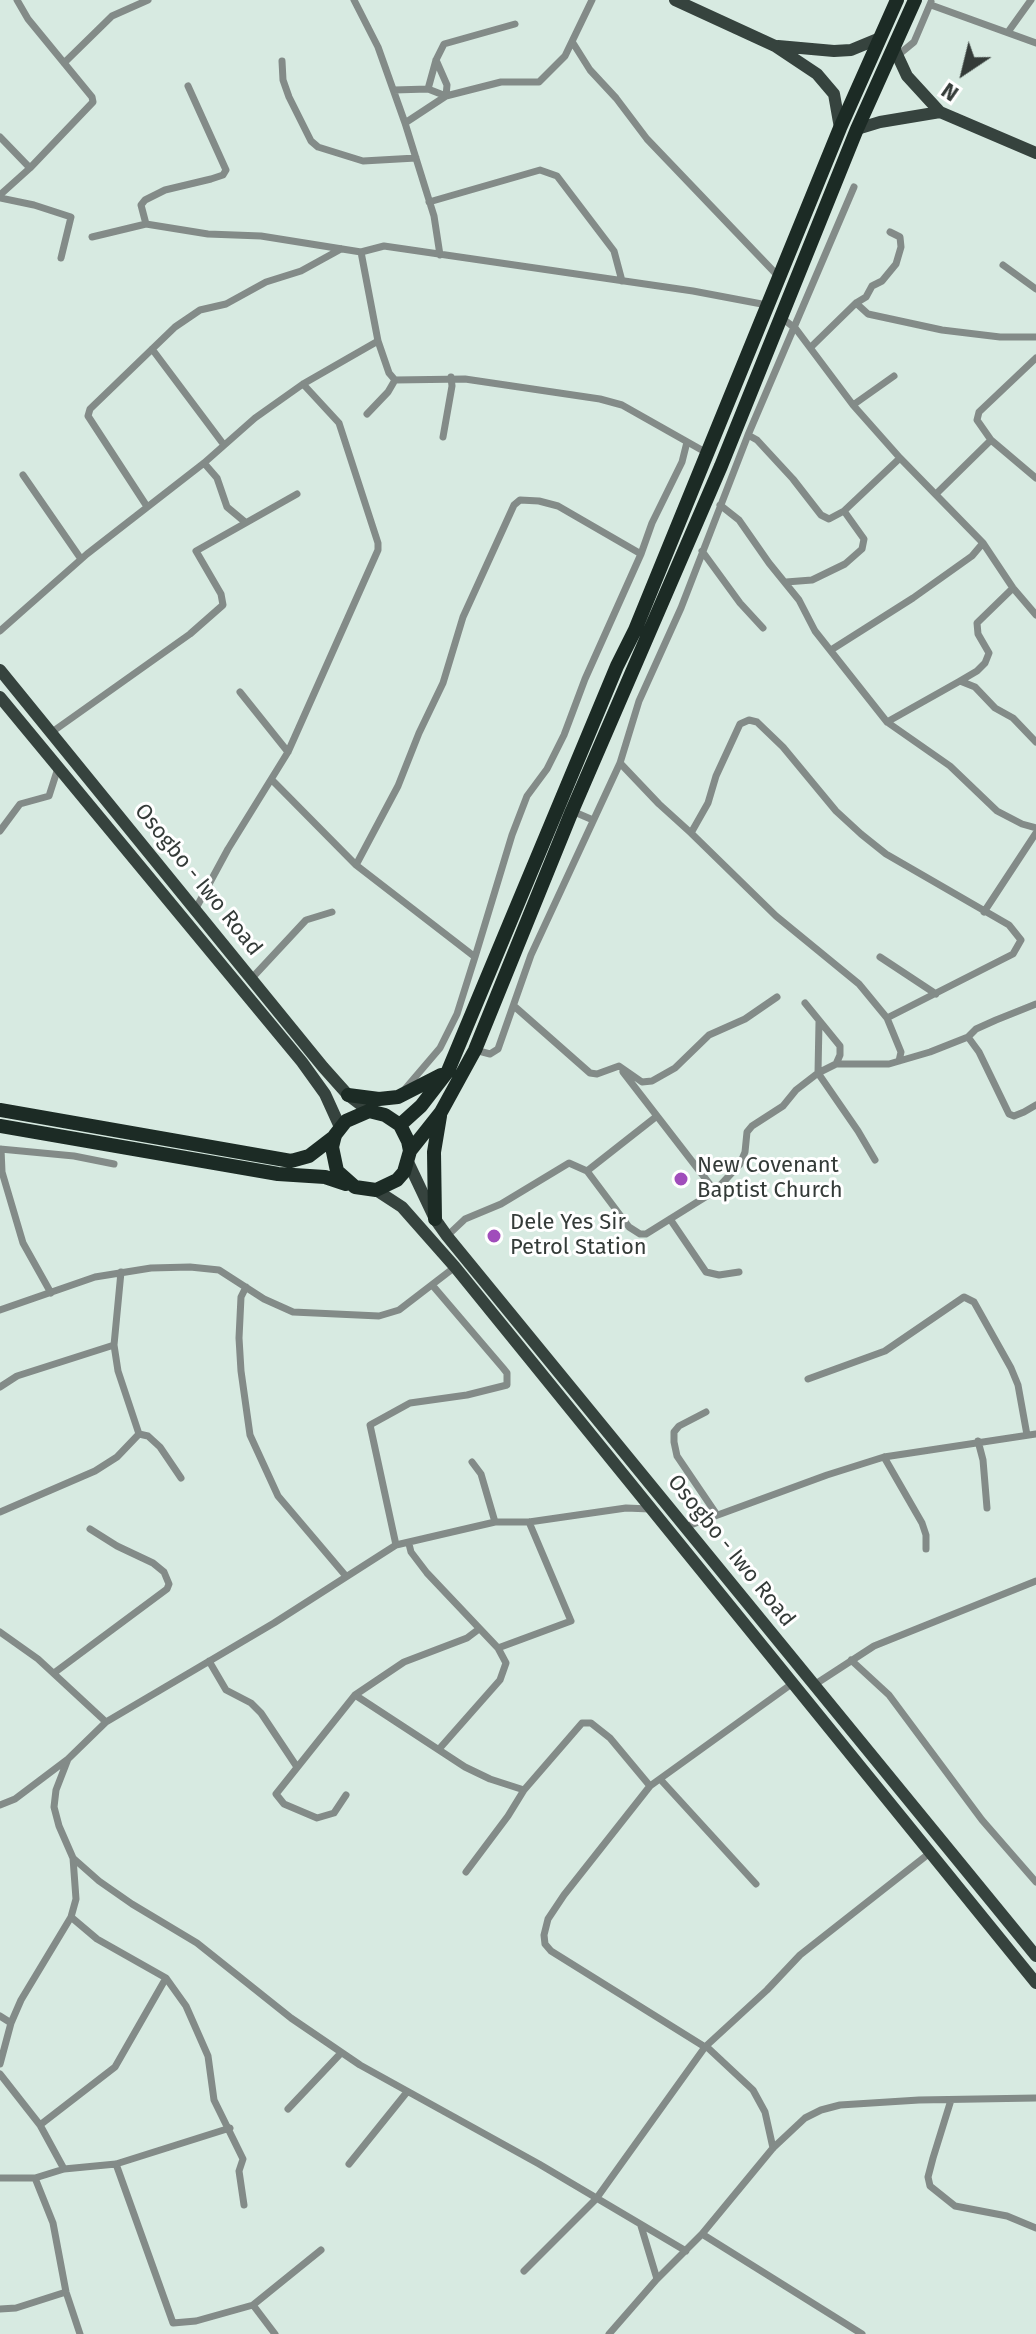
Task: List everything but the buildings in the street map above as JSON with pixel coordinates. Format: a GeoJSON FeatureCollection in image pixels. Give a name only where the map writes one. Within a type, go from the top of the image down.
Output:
{"type":"FeatureCollection","features":[{"type":"Feature","properties":{"kind":"highway"},"geometry":{"type":"LineString","coordinates":[[400,1125],[421,1106],[448,1071],[617,666],[635,630],[840,128],[897,0]]}},
{"type":"Feature","properties":{"kind":"highway"},"geometry":{"type":"LineString","coordinates":[[0,1126],[278,1174],[325,1177],[376,1190],[397,1180],[409,1156],[441,1112],[475,1050],[572,811],[633,671],[704,525],[857,129],[895,52],[915,0]]}},
{"type":"Feature","properties":{"kind":"highway"},"geometry":{"type":"LineString","coordinates":[[617,666],[633,671]]}},
{"type":"Feature","properties":{"kind":"highway"},"geometry":{"type":"LineString","coordinates":[[348,1095],[379,1099],[398,1097],[448,1071]]}},
{"type":"Feature","properties":{"kind":"highway"},"geometry":{"type":"LineString","coordinates":[[0,1110],[291,1161],[309,1156],[356,1115],[369,1111],[385,1115],[400,1125],[408,1141],[409,1156]]}},
{"type":"Feature","properties":{"kind":"highway"},"geometry":{"type":"LineString","coordinates":[[435,1219],[434,1152],[441,1112]]}},
{"type":"Feature","properties":{"kind":"highway"},"geometry":{"type":"LineString","coordinates":[[338,1131],[332,1147],[333,1159],[337,1171],[355,1187]]}},
{"type":"Feature","properties":{"kind":"main road"},"geometry":{"type":"LineString","coordinates":[[675,0],[775,46],[825,82],[834,94],[840,128]]}},
{"type":"Feature","properties":{"kind":"main road"},"geometry":{"type":"LineString","coordinates":[[775,46],[851,50],[880,38]]}},
{"type":"Feature","properties":{"kind":"main road"},"geometry":{"type":"LineString","coordinates":[[895,52],[907,76],[940,112],[1036,153]]}},
{"type":"Feature","properties":{"kind":"main road"},"geometry":{"type":"LineString","coordinates":[[857,129],[940,112]]}},
{"type":"Feature","properties":{"kind":"main road","name":"Osogbo - Iwo Road"},"geometry":{"type":"LineString","coordinates":[[0,670],[348,1095],[369,1111]]}},
{"type":"Feature","properties":{"kind":"main road","name":"Osogbo - Iwo Road"},"geometry":{"type":"LineString","coordinates":[[0,697],[302,1062],[325,1094],[338,1131]]}},
{"type":"Feature","properties":{"kind":"main road","name":"Osogbo - Iwo Road"},"geometry":{"type":"LineString","coordinates":[[409,1156],[435,1219],[447,1236],[1036,1956]]}},
{"type":"Feature","properties":{"kind":"main road","name":"Osogbo - Iwo Road"},"geometry":{"type":"LineString","coordinates":[[376,1190],[402,1207],[455,1267],[1036,1983]]}},
{"type":"Feature","properties":{"kind":"street"},"geometry":{"type":"LineString","coordinates":[[0,196],[93,102],[28,19],[17,0]]}},
{"type":"Feature","properties":{"kind":"street"},"geometry":{"type":"LineString","coordinates":[[64,63],[112,16],[148,0]]}},
{"type":"Feature","properties":{"kind":"street"},"geometry":{"type":"LineString","coordinates":[[354,0],[378,47],[394,90],[434,216],[440,255]]}},
{"type":"Feature","properties":{"kind":"street"},"geometry":{"type":"LineString","coordinates":[[405,123],[446,96],[501,82],[539,82],[565,56],[592,0]]}},
{"type":"Feature","properties":{"kind":"street"},"geometry":{"type":"LineString","coordinates":[[1008,32],[1031,0]]}},
{"type":"Feature","properties":{"kind":"street"},"geometry":{"type":"LineString","coordinates":[[895,52],[914,42],[931,2],[1036,43]]}},
{"type":"Feature","properties":{"kind":"street"},"geometry":{"type":"LineString","coordinates":[[428,89],[441,47],[448,42],[515,24]]}},
{"type":"Feature","properties":{"kind":"street"},"geometry":{"type":"LineString","coordinates":[[573,43],[590,70],[647,139],[779,277]]}},
{"type":"Feature","properties":{"kind":"street"},"geometry":{"type":"LineString","coordinates":[[436,60],[447,85],[446,96]]}},
{"type":"Feature","properties":{"kind":"street"},"geometry":{"type":"LineString","coordinates":[[282,61],[283,80],[289,97],[311,141],[318,147],[363,161],[416,158]]}},
{"type":"Feature","properties":{"kind":"street"},"geometry":{"type":"LineString","coordinates":[[146,224],[141,205],[145,200],[165,190],[223,175],[226,170],[188,86]]}},
{"type":"Feature","properties":{"kind":"street"},"geometry":{"type":"LineString","coordinates":[[394,90],[428,89],[446,96]]}},
{"type":"Feature","properties":{"kind":"street"},"geometry":{"type":"LineString","coordinates":[[0,137],[30,168]]}},
{"type":"Feature","properties":{"kind":"street"},"geometry":{"type":"LineString","coordinates":[[429,202],[540,170],[557,176],[614,251],[622,281]]}},
{"type":"Feature","properties":{"kind":"street"},"geometry":{"type":"LineString","coordinates":[[475,1050],[483,1055],[498,1049],[531,955],[620,763],[639,701],[681,608],[702,551],[704,525],[720,505],[854,187]]}},
{"type":"Feature","properties":{"kind":"street"},"geometry":{"type":"LineString","coordinates":[[0,196],[71,217],[61,258]]}},
{"type":"Feature","properties":{"kind":"street"},"geometry":{"type":"LineString","coordinates":[[92,237],[146,224],[208,234],[261,236],[361,252],[384,246],[767,305]]}},
{"type":"Feature","properties":{"kind":"street"},"geometry":{"type":"LineString","coordinates":[[811,347],[889,273],[899,257],[900,237],[890,232]]}},
{"type":"Feature","properties":{"kind":"street"},"geometry":{"type":"LineString","coordinates":[[146,505],[88,412],[175,327],[200,310],[226,304],[266,282],[301,271],[342,249]]}},
{"type":"Feature","properties":{"kind":"street"},"geometry":{"type":"LineString","coordinates":[[361,252],[378,341],[389,373],[395,380]]}},
{"type":"Feature","properties":{"kind":"street"},"geometry":{"type":"LineString","coordinates":[[1003,265],[1036,289]]}},
{"type":"Feature","properties":{"kind":"street"},"geometry":{"type":"LineString","coordinates":[[856,303],[868,314],[942,330],[1000,337],[1036,337]]}},
{"type":"Feature","properties":{"kind":"street"},"geometry":{"type":"LineString","coordinates":[[782,318],[796,329],[853,405],[900,458],[983,543],[1013,588],[1036,615]]}},
{"type":"Feature","properties":{"kind":"street"},"geometry":{"type":"LineString","coordinates":[[0,631],[81,559],[146,505],[204,463],[255,418],[303,384],[378,341]]}},
{"type":"Feature","properties":{"kind":"street"},"geometry":{"type":"LineString","coordinates":[[152,349],[224,445]]}},
{"type":"Feature","properties":{"kind":"street"},"geometry":{"type":"LineString","coordinates":[[1036,358],[979,412],[977,420],[991,440],[1036,478]]}},
{"type":"Feature","properties":{"kind":"street"},"geometry":{"type":"LineString","coordinates":[[853,405],[894,376]]}},
{"type":"Feature","properties":{"kind":"street"},"geometry":{"type":"LineString","coordinates":[[367,414],[395,380],[451,377],[622,405],[707,453]]}},
{"type":"Feature","properties":{"kind":"street"},"geometry":{"type":"LineString","coordinates":[[443,437],[451,377]]}},
{"type":"Feature","properties":{"kind":"street"},"geometry":{"type":"LineString","coordinates":[[195,910],[228,849],[288,752],[378,550],[339,423],[303,384]]}},
{"type":"Feature","properties":{"kind":"street"},"geometry":{"type":"LineString","coordinates":[[748,435],[784,470],[821,515],[829,519],[844,511],[900,458]]}},
{"type":"Feature","properties":{"kind":"street"},"geometry":{"type":"LineString","coordinates":[[936,494],[991,440]]}},
{"type":"Feature","properties":{"kind":"street"},"geometry":{"type":"LineString","coordinates":[[398,1097],[440,1048],[457,1014],[527,796],[547,769],[564,735],[652,523],[682,462],[687,442]]}},
{"type":"Feature","properties":{"kind":"street"},"geometry":{"type":"LineString","coordinates":[[204,463],[217,478],[227,507],[245,522]]}},
{"type":"Feature","properties":{"kind":"street"},"geometry":{"type":"LineString","coordinates":[[23,475],[81,559]]}},
{"type":"Feature","properties":{"kind":"street"},"geometry":{"type":"LineString","coordinates":[[52,732],[190,634],[223,605],[221,594],[196,551],[297,494]]}},
{"type":"Feature","properties":{"kind":"street"},"geometry":{"type":"LineString","coordinates":[[356,865],[398,786],[443,683],[463,617],[514,505],[520,500],[558,506],[641,554]]}},
{"type":"Feature","properties":{"kind":"street"},"geometry":{"type":"LineString","coordinates":[[720,505],[739,520],[799,600],[815,631],[887,722],[950,766],[997,811],[1036,830],[984,912]]}},
{"type":"Feature","properties":{"kind":"street"},"geometry":{"type":"LineString","coordinates":[[786,582],[812,580],[845,564],[862,549],[864,539],[844,511]]}},
{"type":"Feature","properties":{"kind":"street"},"geometry":{"type":"LineString","coordinates":[[831,650],[913,598],[972,556],[983,543]]}},
{"type":"Feature","properties":{"kind":"street"},"geometry":{"type":"LineString","coordinates":[[702,551],[740,603],[763,628]]}},
{"type":"Feature","properties":{"kind":"street"},"geometry":{"type":"LineString","coordinates":[[887,722],[977,671],[985,663],[989,653],[978,634],[977,623],[1013,588]]}},
{"type":"Feature","properties":{"kind":"street"},"geometry":{"type":"LineString","coordinates":[[960,681],[975,687],[995,708],[1013,718],[1036,742]]}},
{"type":"Feature","properties":{"kind":"street"},"geometry":{"type":"LineString","coordinates":[[240,692],[288,752]]}},
{"type":"Feature","properties":{"kind":"street"},"geometry":{"type":"LineString","coordinates":[[691,833],[708,803],[716,776],[740,724],[749,720],[757,722],[783,747],[836,811],[861,834],[886,854],[1009,925],[1021,940],[1013,954],[887,1018]]}},
{"type":"Feature","properties":{"kind":"street"},"geometry":{"type":"LineString","coordinates":[[620,763],[776,916],[859,984],[887,1018],[901,1052],[899,1061]]}},
{"type":"Feature","properties":{"kind":"street"},"geometry":{"type":"LineString","coordinates":[[0,831],[20,804],[49,796],[58,768]]}},
{"type":"Feature","properties":{"kind":"street"},"geometry":{"type":"LineString","coordinates":[[272,780],[356,865],[475,957]]}},
{"type":"Feature","properties":{"kind":"street"},"geometry":{"type":"LineString","coordinates":[[572,811],[593,820]]}},
{"type":"Feature","properties":{"kind":"street"},"geometry":{"type":"LineString","coordinates":[[252,978],[306,920],[332,912]]}},
{"type":"Feature","properties":{"kind":"street"},"geometry":{"type":"LineString","coordinates":[[880,957],[936,994]]}},
{"type":"Feature","properties":{"kind":"street"},"geometry":{"type":"LineString","coordinates":[[619,1066],[642,1082],[652,1081],[675,1068],[709,1035],[745,1019],[777,997]]}},
{"type":"Feature","properties":{"kind":"street"},"geometry":{"type":"LineString","coordinates":[[805,1003],[840,1046],[836,1064]]}},
{"type":"Feature","properties":{"kind":"street"},"geometry":{"type":"LineString","coordinates":[[447,1236],[465,1219],[501,1204],[569,1163],[587,1171],[634,1231],[646,1234],[715,1191],[740,1164],[747,1132],[752,1126],[773,1114],[818,1073],[836,1064],[889,1064],[899,1061],[968,1037],[976,1029],[1036,1004]]}},
{"type":"Feature","properties":{"kind":"street"},"geometry":{"type":"LineString","coordinates":[[514,1006],[582,1069],[597,1074],[619,1066]]}},
{"type":"Feature","properties":{"kind":"street"},"geometry":{"type":"LineString","coordinates":[[819,1022],[818,1073],[875,1160]]}},
{"type":"Feature","properties":{"kind":"street"},"geometry":{"type":"LineString","coordinates":[[968,1037],[979,1052],[1009,1114],[1014,1116],[1036,1105]]}},
{"type":"Feature","properties":{"kind":"street"},"geometry":{"type":"LineString","coordinates":[[889,1064],[901,1052]]}},
{"type":"Feature","properties":{"kind":"street"},"geometry":{"type":"LineString","coordinates":[[619,1066],[715,1191]]}},
{"type":"Feature","properties":{"kind":"street"},"geometry":{"type":"LineString","coordinates":[[587,1171],[657,1116]]}},
{"type":"Feature","properties":{"kind":"street"},"geometry":{"type":"LineString","coordinates":[[51,1293],[23,1243],[2,1172],[1,1149],[74,1156],[114,1164]]}},
{"type":"Feature","properties":{"kind":"street"},"geometry":{"type":"LineString","coordinates":[[670,1219],[706,1272],[719,1275],[739,1272]]}},
{"type":"Feature","properties":{"kind":"street"},"geometry":{"type":"LineString","coordinates":[[0,1310],[95,1277],[151,1268],[214,1268],[293,1312],[379,1316],[399,1310],[455,1267]]}},
{"type":"Feature","properties":{"kind":"street"},"geometry":{"type":"LineString","coordinates":[[121,1272],[114,1345],[118,1371],[139,1434]]}},
{"type":"Feature","properties":{"kind":"street"},"geometry":{"type":"LineString","coordinates":[[41,1275],[41,1297]]}},
{"type":"Feature","properties":{"kind":"street"},"geometry":{"type":"LineString","coordinates":[[396,1545],[370,1425],[410,1403],[467,1395],[507,1385],[507,1373],[433,1286]]}},
{"type":"Feature","properties":{"kind":"street"},"geometry":{"type":"LineString","coordinates":[[246,1287],[241,1297],[239,1338],[250,1435],[278,1496],[345,1575]]}},
{"type":"Feature","properties":{"kind":"street"},"geometry":{"type":"LineString","coordinates":[[685,1527],[884,1457],[1032,1434],[1011,1368],[974,1302],[964,1297],[885,1351],[808,1379]]}},
{"type":"Feature","properties":{"kind":"street"},"geometry":{"type":"LineString","coordinates":[[0,1387],[17,1376],[114,1345]]}},
{"type":"Feature","properties":{"kind":"street"},"geometry":{"type":"LineString","coordinates":[[706,1412],[679,1426],[674,1432],[674,1442],[677,1456],[717,1515]]}},
{"type":"Feature","properties":{"kind":"street"},"geometry":{"type":"LineString","coordinates":[[139,1434],[148,1436],[160,1447],[181,1478]]}},
{"type":"Feature","properties":{"kind":"street"},"geometry":{"type":"LineString","coordinates":[[0,1512],[95,1471],[117,1457],[139,1434]]}},
{"type":"Feature","properties":{"kind":"street"},"geometry":{"type":"LineString","coordinates":[[978,1441],[983,1460],[987,1508]]}},
{"type":"Feature","properties":{"kind":"street"},"geometry":{"type":"LineString","coordinates":[[884,1457],[922,1523],[926,1549]]}},
{"type":"Feature","properties":{"kind":"street"},"geometry":{"type":"LineString","coordinates":[[472,1462],[481,1474],[495,1522]]}},
{"type":"Feature","properties":{"kind":"street"},"geometry":{"type":"LineString","coordinates":[[0,1805],[15,1799],[68,1759],[106,1722],[121,1716],[274,1623],[396,1545],[495,1522],[529,1522],[626,1508],[651,1509]]}},
{"type":"Feature","properties":{"kind":"street"},"geometry":{"type":"LineString","coordinates":[[498,1648],[571,1621],[529,1522]]}},
{"type":"Feature","properties":{"kind":"street"},"geometry":{"type":"LineString","coordinates":[[54,1673],[167,1589],[169,1584],[168,1578],[153,1563],[90,1529]]}},
{"type":"Feature","properties":{"kind":"street"},"geometry":{"type":"LineString","coordinates":[[409,1544],[411,1552],[427,1573],[498,1648],[506,1663],[500,1680],[440,1748]]}},
{"type":"Feature","properties":{"kind":"street"},"geometry":{"type":"LineString","coordinates":[[814,1685],[874,1646],[1036,1581]]}},
{"type":"Feature","properties":{"kind":"street"},"geometry":{"type":"LineString","coordinates":[[346,1795],[334,1813],[317,1818],[284,1804],[276,1794],[355,1695],[404,1662],[467,1638],[479,1629]]}},
{"type":"Feature","properties":{"kind":"street"},"geometry":{"type":"LineString","coordinates":[[0,1632],[16,1641],[54,1673],[106,1722]]}},
{"type":"Feature","properties":{"kind":"street"},"geometry":{"type":"LineString","coordinates":[[851,1660],[889,1695],[982,1820],[1036,1882]]}},
{"type":"Feature","properties":{"kind":"street"},"geometry":{"type":"LineString","coordinates":[[209,1661],[226,1690],[251,1703],[261,1713],[297,1767]]}},
{"type":"Feature","properties":{"kind":"street"},"geometry":{"type":"LineString","coordinates":[[773,2148],[765,2112],[753,2090],[706,2047],[551,1951],[545,1944],[544,1935],[548,1919],[564,1895],[650,1786],[793,1683]]}},
{"type":"Feature","properties":{"kind":"street"},"geometry":{"type":"LineString","coordinates":[[355,1695],[478,1773],[524,1790]]}},
{"type":"Feature","properties":{"kind":"street"},"geometry":{"type":"LineString","coordinates":[[466,1872],[524,1790],[582,1723],[587,1721],[610,1738],[650,1786]]}},
{"type":"Feature","properties":{"kind":"street"},"geometry":{"type":"LineString","coordinates":[[0,2064],[11,2023],[35,1974],[71,1917],[76,1899],[73,1858],[54,1807],[56,1790],[68,1759]]}},
{"type":"Feature","properties":{"kind":"street"},"geometry":{"type":"LineString","coordinates":[[660,1779],[756,1884]]}},
{"type":"Feature","properties":{"kind":"street"},"geometry":{"type":"LineString","coordinates":[[524,2271],[596,2199],[706,2047],[800,1955],[931,1852]]}},
{"type":"Feature","properties":{"kind":"street"},"geometry":{"type":"LineString","coordinates":[[73,1858],[132,1904],[197,1943],[229,1971],[341,2053],[686,2251]]}},
{"type":"Feature","properties":{"kind":"street"},"geometry":{"type":"LineString","coordinates":[[71,1917],[97,1939],[166,1978],[186,2006],[208,2056],[214,2100],[243,2159],[239,2171],[244,2205]]}},
{"type":"Feature","properties":{"kind":"street"},"geometry":{"type":"LineString","coordinates":[[40,2125],[115,2067],[166,1978]]}},
{"type":"Feature","properties":{"kind":"street"},"geometry":{"type":"LineString","coordinates":[[0,2016],[11,2023]]}},
{"type":"Feature","properties":{"kind":"street"},"geometry":{"type":"LineString","coordinates":[[288,2109],[341,2053]]}},
{"type":"Feature","properties":{"kind":"street"},"geometry":{"type":"LineString","coordinates":[[0,2074],[40,2125],[64,2169]]}},
{"type":"Feature","properties":{"kind":"street"},"geometry":{"type":"LineString","coordinates":[[349,2164],[407,2092]]}},
{"type":"Feature","properties":{"kind":"street"},"geometry":{"type":"LineString","coordinates":[[609,2334],[702,2234],[773,2148],[805,2118],[830,2108],[1036,2098]]}},
{"type":"Feature","properties":{"kind":"street"},"geometry":{"type":"LineString","coordinates":[[951,2100],[928,2177],[930,2186],[955,2206],[1007,2216],[1036,2228]]}},
{"type":"Feature","properties":{"kind":"street"},"geometry":{"type":"LineString","coordinates":[[0,2178],[35,2178],[64,2169],[116,2164],[230,2128]]}},
{"type":"Feature","properties":{"kind":"street"},"geometry":{"type":"LineString","coordinates":[[116,2164],[173,2323],[196,2321],[253,2305],[321,2250]]}},
{"type":"Feature","properties":{"kind":"street"},"geometry":{"type":"LineString","coordinates":[[35,2178],[53,2223],[66,2292],[80,2334]]}},
{"type":"Feature","properties":{"kind":"street"},"geometry":{"type":"LineString","coordinates":[[641,2226],[657,2279]]}},
{"type":"Feature","properties":{"kind":"street"},"geometry":{"type":"LineString","coordinates":[[702,2234],[862,2334]]}},
{"type":"Feature","properties":{"kind":"street"},"geometry":{"type":"LineString","coordinates":[[0,2309],[16,2308],[66,2292]]}},
{"type":"Feature","properties":{"kind":"street"},"geometry":{"type":"LineString","coordinates":[[253,2305],[275,2334]]}},
{"type":"Feature","properties":{"kind":"place","name":"New Covenant Baptist Church"},"geometry":{"type":"Point","coordinates":[681,1179]}},
{"type":"Feature","properties":{"kind":"place","name":"Dele Yes Sir Petrol Station"},"geometry":{"type":"Point","coordinates":[494,1236]}}]}
